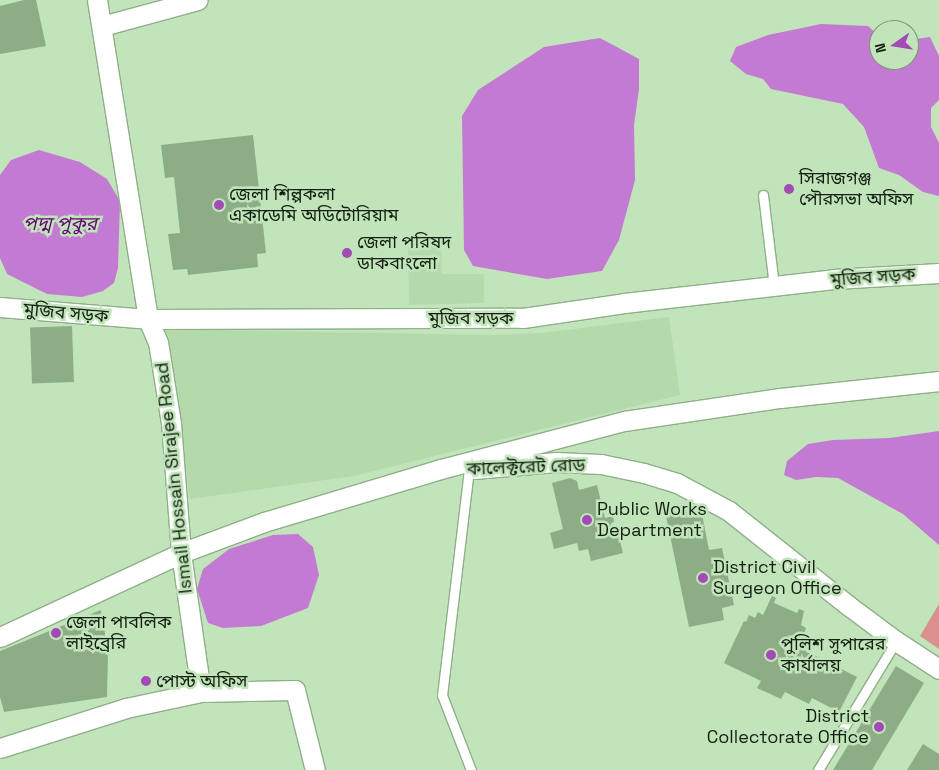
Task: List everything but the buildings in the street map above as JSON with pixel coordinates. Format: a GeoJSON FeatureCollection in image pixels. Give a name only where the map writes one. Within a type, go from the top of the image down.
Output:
{"type":"FeatureCollection","features":[{"type":"Feature","properties":{"kind":"street","name":"Ismail Hossain Sirajee Road"},"geometry":{"type":"LineString","coordinates":[[96,0],[102,26],[148,319],[158,342],[171,423],[181,553],[201,692]]}},
{"type":"Feature","properties":{"kind":"street"},"geometry":{"type":"LineString","coordinates":[[102,26],[198,0]]}},
{"type":"Feature","properties":{"kind":"street","name":"মুজিব সড়ক"},"geometry":{"type":"LineString","coordinates":[[0,307],[148,319],[523,318],[624,303],[834,279],[939,272]]}},
{"type":"Feature","properties":{"kind":"street"},"geometry":{"type":"LineString","coordinates":[[0,637],[181,553],[264,522],[441,469],[624,421],[780,398],[939,380]]}},
{"type":"Feature","properties":{"kind":"street","name":"কালেক্টরেট রোড"},"geometry":{"type":"LineString","coordinates":[[441,469],[469,469],[556,462],[592,464],[644,473],[677,483],[729,511],[896,641],[939,669]]}},
{"type":"Feature","properties":{"kind":"street"},"geometry":{"type":"LineString","coordinates":[[0,748],[126,708],[201,692],[295,690],[315,770]]}},
{"type":"Feature","properties":{"kind":"lane"},"geometry":{"type":"LineString","coordinates":[[763,195],[774,286]]}},
{"type":"Feature","properties":{"kind":"lane"},"geometry":{"type":"LineString","coordinates":[[469,469],[442,695],[471,770]]}},
{"type":"Feature","properties":{"kind":"lane"},"geometry":{"type":"LineString","coordinates":[[818,770],[896,641]]}},
{"type":"Feature","properties":{"kind":"shaded area"},"geometry":{"type":"Polygon","coordinates":[[[408,246],[441,246],[442,274],[484,274],[484,303],[409,305],[408,246]]]}},
{"type":"Feature","properties":{"kind":"shaded area"},"geometry":{"type":"Polygon","coordinates":[[[669,317],[680,395],[354,476],[190,499],[163,329],[494,335],[542,333],[669,317]]]}},
{"type":"Feature","properties":{"kind":"shaded area"},"geometry":{"type":"Polygon","coordinates":[[[939,604],[939,649],[920,636],[939,604]]]}},
{"type":"Feature","properties":{"kind":"water"},"geometry":{"type":"Polygon","coordinates":[[[821,24],[868,26],[869,70],[919,70],[919,39],[930,37],[939,56],[939,100],[931,108],[931,127],[939,143],[939,196],[923,192],[899,175],[879,168],[864,127],[843,104],[771,89],[763,79],[746,74],[730,61],[736,47],[768,35],[821,24]]]}},
{"type":"Feature","properties":{"kind":"water"},"geometry":{"type":"Polygon","coordinates":[[[600,38],[639,59],[639,89],[634,125],[635,180],[619,240],[602,271],[547,279],[473,266],[464,250],[462,116],[478,90],[544,47],[600,38]]]}},
{"type":"Feature","properties":{"kind":"water","name":"পদ্ম পুকুর"},"geometry":{"type":"Polygon","coordinates":[[[39,150],[80,162],[107,179],[120,201],[118,268],[114,283],[103,291],[82,297],[47,294],[7,274],[0,258],[0,175],[11,160],[39,150]]]}},
{"type":"Feature","properties":{"kind":"water"},"geometry":{"type":"Polygon","coordinates":[[[939,431],[939,545],[903,514],[838,478],[816,477],[796,480],[784,475],[787,461],[808,444],[833,440],[890,438],[939,431]]]}},
{"type":"Feature","properties":{"kind":"water"},"geometry":{"type":"Polygon","coordinates":[[[298,534],[313,547],[319,575],[308,608],[261,626],[223,628],[208,623],[197,589],[203,569],[229,549],[273,535],[298,534]]]}},
{"type":"Feature","properties":{"kind":"place","name":"সিরাজগঞ্জ পৌরসভা অফিস"},"geometry":{"type":"Point","coordinates":[789,189]}},
{"type":"Feature","properties":{"kind":"place","name":"জেলা শিল্পকলা একাডেমি অডিটোরিয়াম"},"geometry":{"type":"Point","coordinates":[219,205]}},
{"type":"Feature","properties":{"kind":"place","name":"জেলা পরিষদ ডাকবাংলো"},"geometry":{"type":"Point","coordinates":[347,253]}},
{"type":"Feature","properties":{"kind":"place","name":"Public Works Department"},"geometry":{"type":"Point","coordinates":[587,520]}},
{"type":"Feature","properties":{"kind":"place","name":"District Civil Surgeon Office"},"geometry":{"type":"Point","coordinates":[703,578]}},
{"type":"Feature","properties":{"kind":"place","name":"জেলা পাবলিক লাইব্রেরি"},"geometry":{"type":"Point","coordinates":[56,633]}},
{"type":"Feature","properties":{"kind":"place","name":"পুলিশ সুপারের কার্যালয়"},"geometry":{"type":"Point","coordinates":[771,655]}},
{"type":"Feature","properties":{"kind":"place","name":"পোস্ট অফিস"},"geometry":{"type":"Point","coordinates":[146,681]}},
{"type":"Feature","properties":{"kind":"place","name":"District Collectorate Office"},"geometry":{"type":"Point","coordinates":[879,727]}}]}
